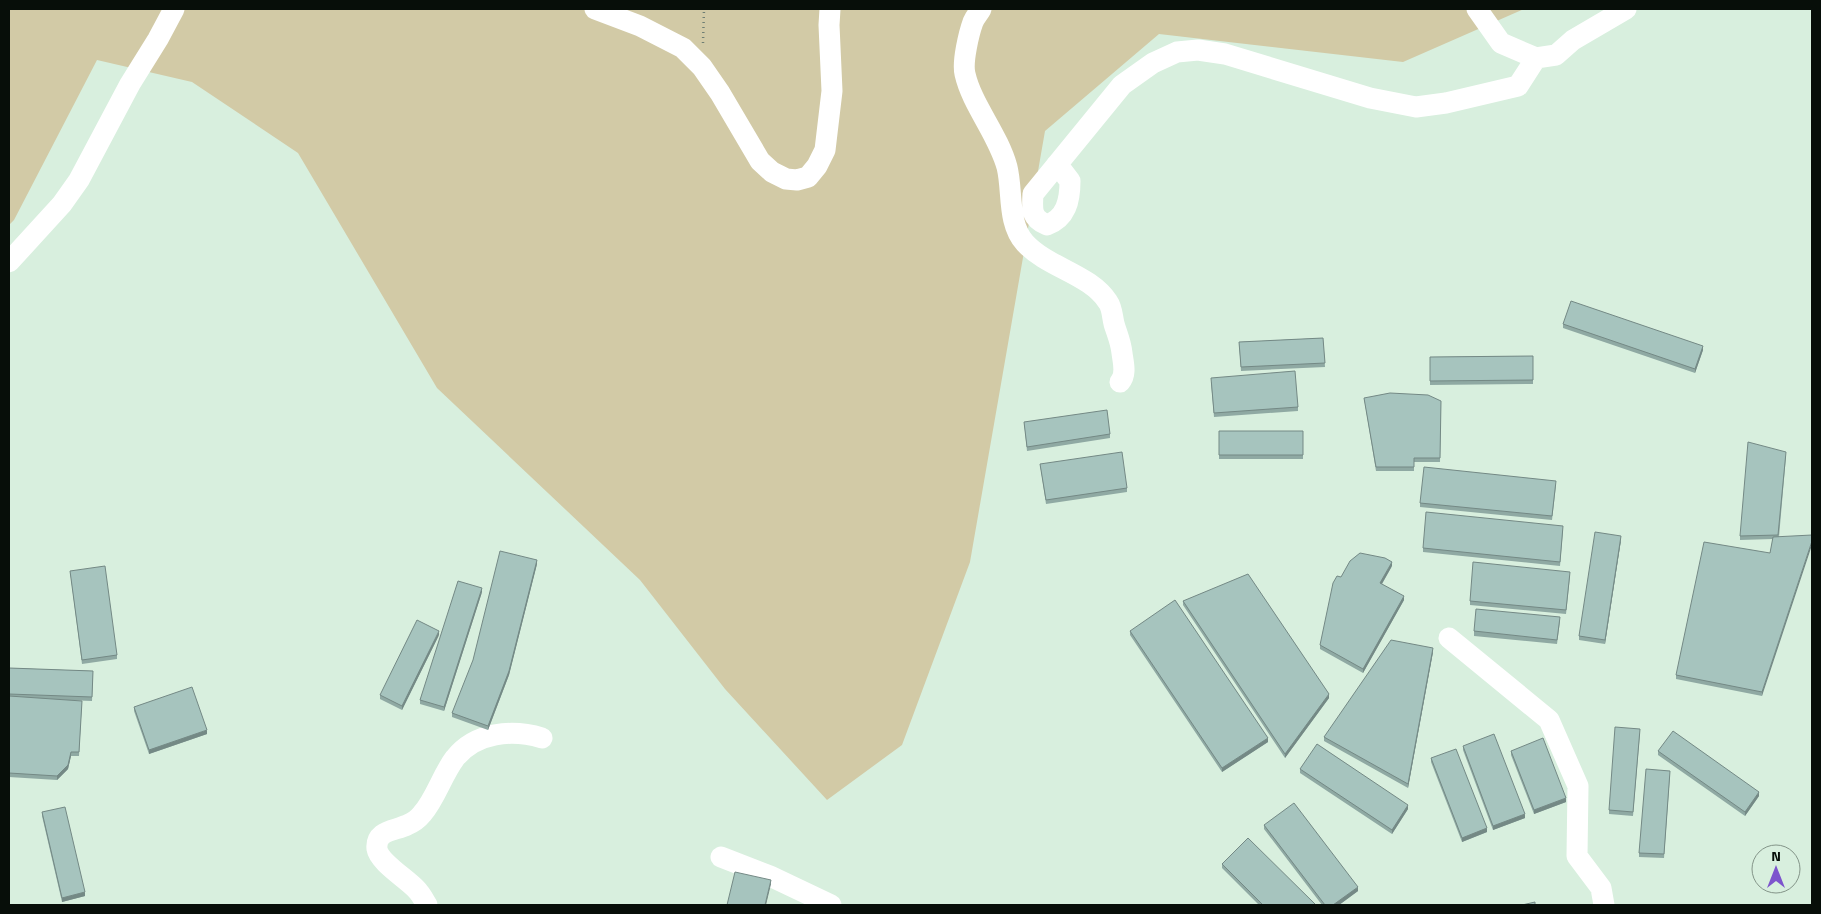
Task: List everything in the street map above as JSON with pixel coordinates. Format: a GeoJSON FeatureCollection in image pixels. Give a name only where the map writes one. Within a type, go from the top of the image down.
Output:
{"type":"FeatureCollection","features":[{"type":"Feature","properties":{"kind":"street"},"geometry":{"type":"LineString","coordinates":[[9,262],[62,204],[79,180],[130,84],[174,9]]}},
{"type":"Feature","properties":{"kind":"street"},"geometry":{"type":"LineString","coordinates":[[595,9],[640,26],[683,48],[702,66],[760,161],[772,172],[786,179],[797,180],[808,177],[817,166],[825,150],[832,90],[830,9]]}},
{"type":"Feature","properties":{"kind":"street"},"geometry":{"type":"LineString","coordinates":[[981,9],[973,22],[964,73],[1002,152],[1007,169],[1015,223],[1025,243],[1060,268],[1089,283],[1109,303],[1121,346],[1124,368],[1123,378],[1120,382]]}},
{"type":"Feature","properties":{"kind":"street"},"geometry":{"type":"LineString","coordinates":[[1477,9],[1501,43],[1536,58],[1556,55],[1574,40],[1620,10]]}},
{"type":"Feature","properties":{"kind":"street"},"geometry":{"type":"LineString","coordinates":[[1058,164],[1122,85],[1152,63],[1177,52],[1198,50],[1225,54],[1370,98],[1416,107],[1446,103],[1518,86],[1536,58]]}},
{"type":"Feature","properties":{"kind":"street"},"geometry":{"type":"LineString","coordinates":[[1449,638],[1549,720],[1578,786],[1577,856],[1601,888],[1604,905]]}},
{"type":"Feature","properties":{"kind":"street"},"geometry":{"type":"LineString","coordinates":[[427,905],[416,889],[381,858],[378,849],[381,836],[389,830],[408,825],[422,814],[454,759],[472,744],[491,735],[502,733],[523,734],[542,738]]}},
{"type":"Feature","properties":{"kind":"street"},"geometry":{"type":"LineString","coordinates":[[721,857],[770,876],[831,905]]}},
{"type":"Feature","properties":{"kind":"path"},"geometry":{"type":"LineString","coordinates":[[702,66],[704,9]]}},
{"type":"Feature","properties":{"kind":"shaded area"},"geometry":{"type":"Polygon","coordinates":[[[9,9],[1524,9],[1403,62],[1159,34],[1045,131],[970,562],[902,745],[827,800],[725,689],[640,580],[437,388],[298,153],[192,82],[97,60],[14,220],[9,225],[9,9]]]}},
{"type":"Feature","properties":{"kind":"building"},"geometry":{"type":"Polygon","coordinates":[[[1571,301],[1703,346],[1695,369],[1563,324],[1571,301]]]}},
{"type":"Feature","properties":{"kind":"building"},"geometry":{"type":"Polygon","coordinates":[[[1323,338],[1325,363],[1241,367],[1239,342],[1323,338]]]}},
{"type":"Feature","properties":{"kind":"building"},"geometry":{"type":"Polygon","coordinates":[[[1533,356],[1533,380],[1430,381],[1430,357],[1533,356]]]}},
{"type":"Feature","properties":{"kind":"building"},"geometry":{"type":"Polygon","coordinates":[[[1295,371],[1298,407],[1214,413],[1211,378],[1295,371]]]}},
{"type":"Feature","properties":{"kind":"building"},"geometry":{"type":"Polygon","coordinates":[[[1390,393],[1428,395],[1441,401],[1440,458],[1414,458],[1414,467],[1376,467],[1364,398],[1390,393]]]}},
{"type":"Feature","properties":{"kind":"building"},"geometry":{"type":"Polygon","coordinates":[[[1107,410],[1110,434],[1027,447],[1024,422],[1107,410]]]}},
{"type":"Feature","properties":{"kind":"building"},"geometry":{"type":"Polygon","coordinates":[[[1219,431],[1303,431],[1303,455],[1219,455],[1219,431]]]}},
{"type":"Feature","properties":{"kind":"building"},"geometry":{"type":"Polygon","coordinates":[[[1748,442],[1786,452],[1778,535],[1740,536],[1748,442]]]}},
{"type":"Feature","properties":{"kind":"building"},"geometry":{"type":"Polygon","coordinates":[[[1122,452],[1127,488],[1046,500],[1040,464],[1122,452]]]}},
{"type":"Feature","properties":{"kind":"building"},"geometry":{"type":"Polygon","coordinates":[[[1424,467],[1556,481],[1552,516],[1420,503],[1424,467]]]}},
{"type":"Feature","properties":{"kind":"building"},"geometry":{"type":"Polygon","coordinates":[[[1426,512],[1563,526],[1560,562],[1423,548],[1426,512]]]}},
{"type":"Feature","properties":{"kind":"building"},"geometry":{"type":"Polygon","coordinates":[[[1595,532],[1621,536],[1605,640],[1579,636],[1595,532]]]}},
{"type":"Feature","properties":{"kind":"building"},"geometry":{"type":"Polygon","coordinates":[[[1812,535],[1812,541],[1762,692],[1676,675],[1704,542],[1770,553],[1773,537],[1812,535]]]}},
{"type":"Feature","properties":{"kind":"building"},"geometry":{"type":"Polygon","coordinates":[[[500,551],[537,560],[509,671],[488,726],[452,713],[473,660],[500,551]]]}},
{"type":"Feature","properties":{"kind":"building"},"geometry":{"type":"Polygon","coordinates":[[[1360,553],[1385,558],[1392,562],[1380,583],[1404,596],[1363,669],[1320,645],[1333,583],[1337,576],[1341,577],[1350,561],[1360,553]]]}},
{"type":"Feature","properties":{"kind":"building"},"geometry":{"type":"Polygon","coordinates":[[[1473,562],[1570,572],[1566,610],[1470,601],[1473,562]]]}},
{"type":"Feature","properties":{"kind":"building"},"geometry":{"type":"Polygon","coordinates":[[[105,566],[117,655],[82,660],[70,571],[105,566]]]}},
{"type":"Feature","properties":{"kind":"building"},"geometry":{"type":"Polygon","coordinates":[[[1248,574],[1329,694],[1285,754],[1183,601],[1248,574]]]}},
{"type":"Feature","properties":{"kind":"building"},"geometry":{"type":"Polygon","coordinates":[[[458,581],[482,588],[444,707],[420,700],[458,581]]]}},
{"type":"Feature","properties":{"kind":"building"},"geometry":{"type":"Polygon","coordinates":[[[1175,600],[1268,738],[1222,768],[1130,631],[1175,600]]]}},
{"type":"Feature","properties":{"kind":"building"},"geometry":{"type":"Polygon","coordinates":[[[1476,609],[1560,617],[1557,640],[1474,631],[1476,609]]]}},
{"type":"Feature","properties":{"kind":"building"},"geometry":{"type":"Polygon","coordinates":[[[417,620],[439,631],[402,706],[380,695],[417,620]]]}},
{"type":"Feature","properties":{"kind":"building"},"geometry":{"type":"Polygon","coordinates":[[[1391,640],[1433,648],[1408,784],[1324,737],[1391,640]]]}},
{"type":"Feature","properties":{"kind":"building"},"geometry":{"type":"Polygon","coordinates":[[[9,668],[93,671],[92,697],[9,694],[9,668]]]}},
{"type":"Feature","properties":{"kind":"building"},"geometry":{"type":"Polygon","coordinates":[[[192,687],[207,730],[149,750],[134,707],[192,687]]]}},
{"type":"Feature","properties":{"kind":"building"},"geometry":{"type":"Polygon","coordinates":[[[9,696],[82,701],[79,752],[71,752],[68,765],[57,776],[9,773],[9,696]]]}},
{"type":"Feature","properties":{"kind":"building"},"geometry":{"type":"Polygon","coordinates":[[[1615,727],[1640,729],[1633,812],[1609,810],[1615,727]]]}},
{"type":"Feature","properties":{"kind":"building"},"geometry":{"type":"Polygon","coordinates":[[[1673,731],[1759,792],[1745,812],[1658,751],[1673,731]]]}},
{"type":"Feature","properties":{"kind":"building"},"geometry":{"type":"Polygon","coordinates":[[[1494,734],[1525,814],[1493,826],[1463,746],[1494,734]]]}},
{"type":"Feature","properties":{"kind":"building"},"geometry":{"type":"Polygon","coordinates":[[[1543,738],[1566,798],[1534,810],[1511,751],[1543,738]]]}},
{"type":"Feature","properties":{"kind":"building"},"geometry":{"type":"Polygon","coordinates":[[[1317,744],[1408,805],[1392,830],[1300,769],[1317,744]]]}},
{"type":"Feature","properties":{"kind":"building"},"geometry":{"type":"Polygon","coordinates":[[[1456,749],[1487,828],[1462,838],[1431,758],[1456,749]]]}},
{"type":"Feature","properties":{"kind":"building"},"geometry":{"type":"Polygon","coordinates":[[[1646,769],[1670,771],[1664,854],[1639,853],[1646,769]]]}},
{"type":"Feature","properties":{"kind":"building"},"geometry":{"type":"Polygon","coordinates":[[[1294,803],[1358,887],[1333,905],[1325,905],[1264,825],[1294,803]]]}},
{"type":"Feature","properties":{"kind":"building"},"geometry":{"type":"Polygon","coordinates":[[[65,807],[85,892],[62,898],[42,812],[65,807]]]}},
{"type":"Feature","properties":{"kind":"building"},"geometry":{"type":"Polygon","coordinates":[[[1248,838],[1314,905],[1263,905],[1222,864],[1248,838]]]}},
{"type":"Feature","properties":{"kind":"building"},"geometry":{"type":"Polygon","coordinates":[[[735,872],[771,880],[765,905],[727,905],[735,872]]]}},
{"type":"Feature","properties":{"kind":"building"},"geometry":{"type":"Polygon","coordinates":[[[1535,902],[1535,905],[1522,905],[1535,902]]]}}]}
